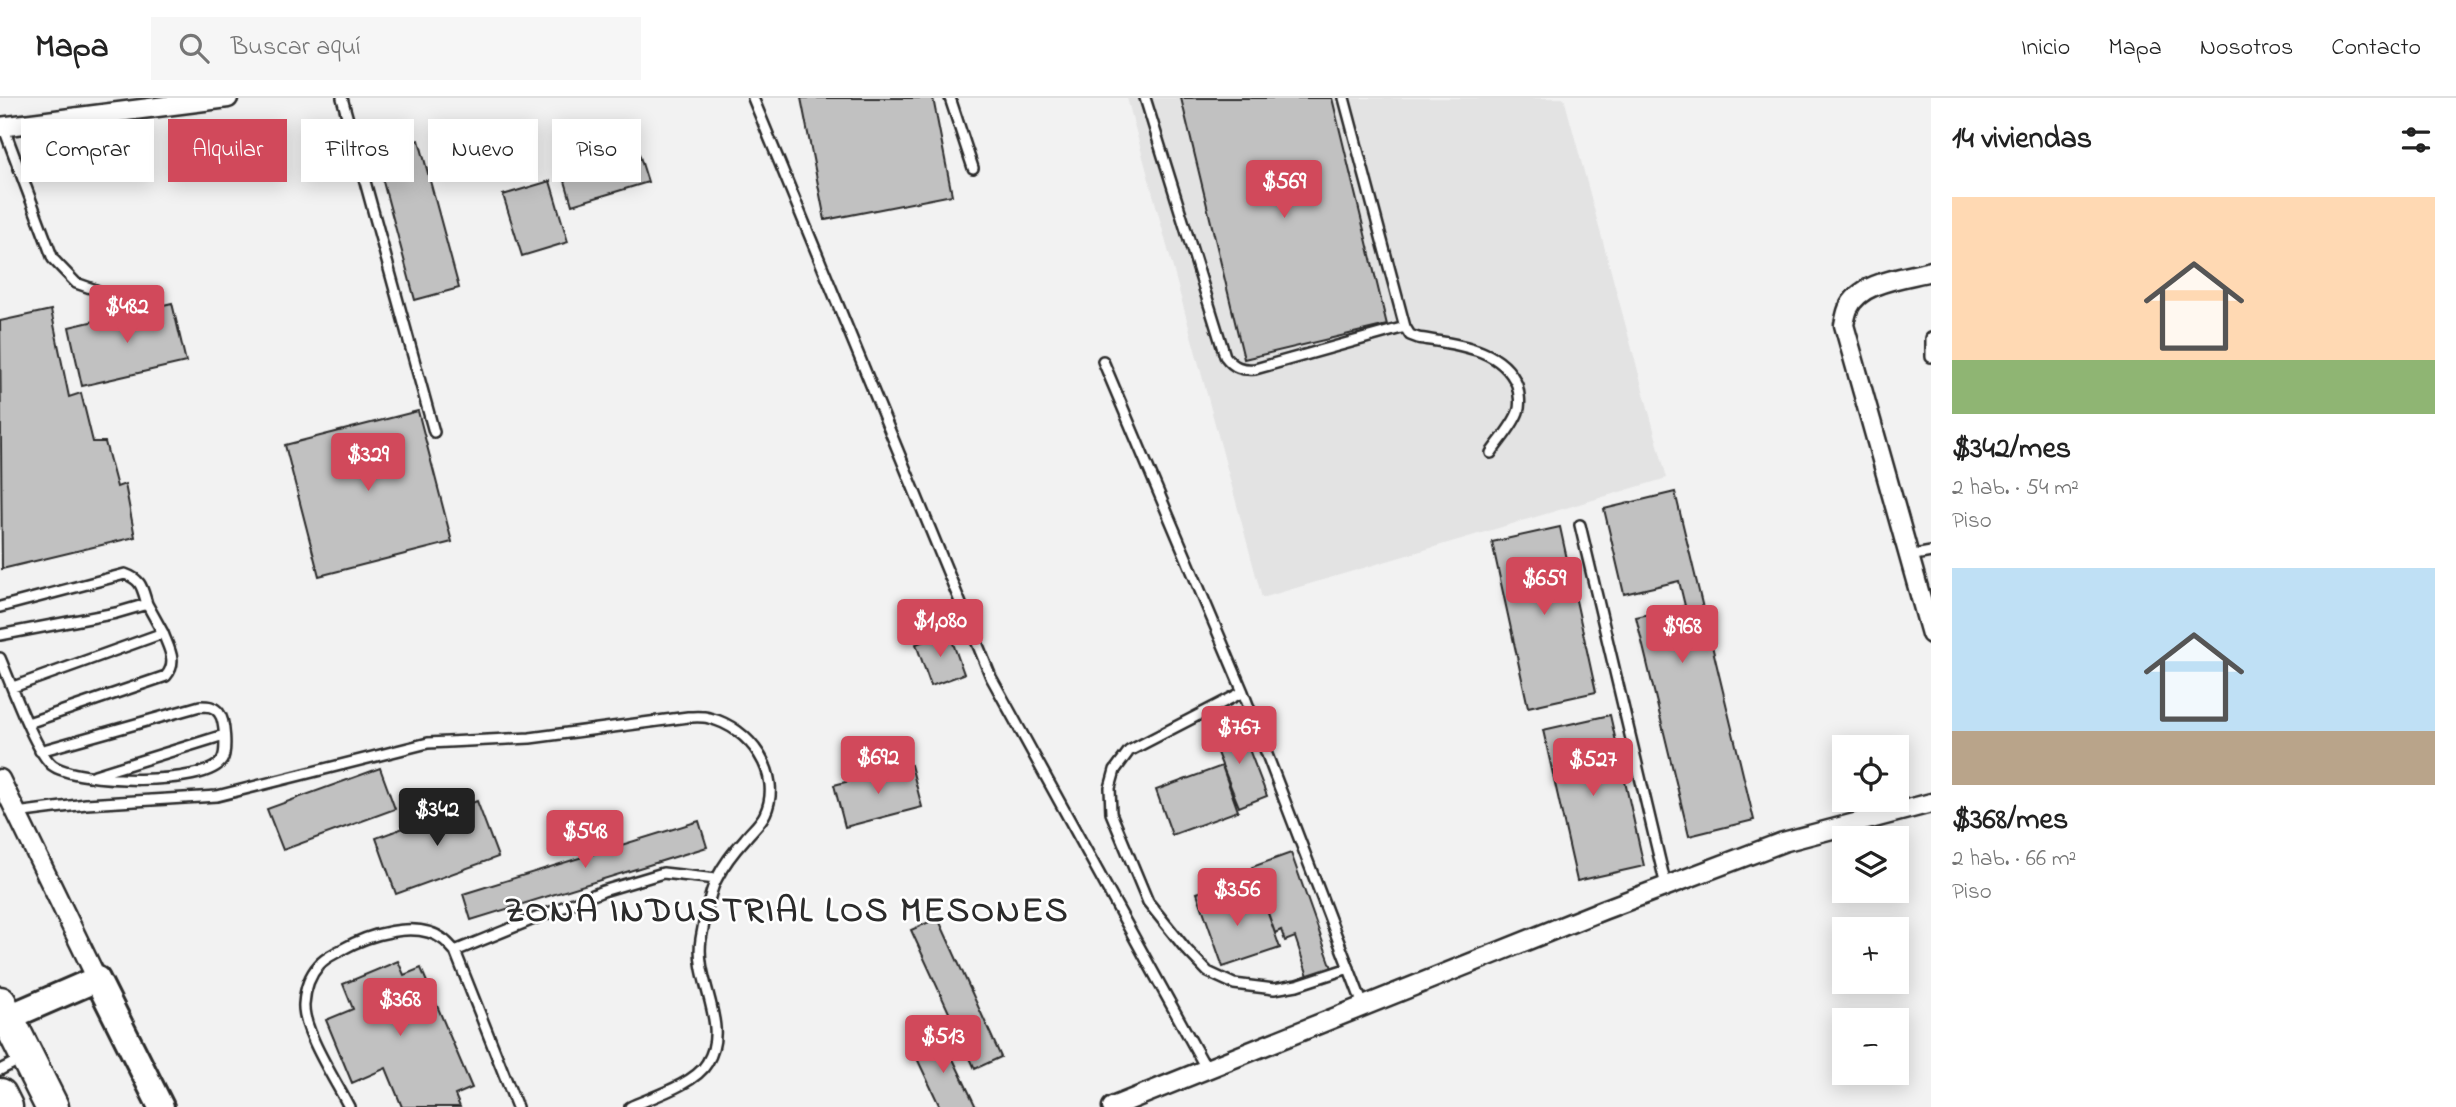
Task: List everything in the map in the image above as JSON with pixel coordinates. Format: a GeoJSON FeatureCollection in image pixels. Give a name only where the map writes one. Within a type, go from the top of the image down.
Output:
{"type":"FeatureCollection","features":[{"type":"Feature","properties":{"kind":"highway"},"geometry":{"type":"LineString","coordinates":[[2,1014],[13,1063],[52,1107]]}},
{"type":"Feature","properties":{"kind":"highway"},"geometry":{"type":"LineString","coordinates":[[0,1095],[6,1107]]}},
{"type":"Feature","properties":{"kind":"street"},"geometry":{"type":"LineString","coordinates":[[2,126],[218,99]]}},
{"type":"Feature","properties":{"kind":"street"},"geometry":{"type":"LineString","coordinates":[[1931,271],[1881,284],[1862,293],[1848,308],[1844,325],[1931,634]]}},
{"type":"Feature","properties":{"kind":"street"},"geometry":{"type":"LineString","coordinates":[[0,779],[161,1107]]}},
{"type":"Feature","properties":{"kind":"street"},"geometry":{"type":"LineString","coordinates":[[1112,1107],[1363,1005],[1783,842],[1931,803]]}},
{"type":"Feature","properties":{"kind":"street"},"geometry":{"type":"LineString","coordinates":[[2,1014],[97,979]]}},
{"type":"Feature","properties":{"kind":"lane"},"geometry":{"type":"LineString","coordinates":[[342,98],[434,432]]}},
{"type":"Feature","properties":{"kind":"lane"},"geometry":{"type":"LineString","coordinates":[[753,98],[991,677],[1207,1070]]}},
{"type":"Feature","properties":{"kind":"lane"},"geometry":{"type":"LineString","coordinates":[[950,98],[974,168]]}},
{"type":"Feature","properties":{"kind":"lane"},"geometry":{"type":"LineString","coordinates":[[1146,98],[1225,356],[1230,362],[1236,367],[1255,369],[1405,327]]}},
{"type":"Feature","properties":{"kind":"lane"},"geometry":{"type":"LineString","coordinates":[[1344,98],[1405,327],[1410,335],[1418,338],[1495,357],[1507,367],[1519,391],[1519,411],[1491,453]]}},
{"type":"Feature","properties":{"kind":"lane"},"geometry":{"type":"LineString","coordinates":[[2,126],[54,259],[76,283],[96,290]]}},
{"type":"Feature","properties":{"kind":"lane"},"geometry":{"type":"LineString","coordinates":[[1931,338],[1931,357]]}},
{"type":"Feature","properties":{"kind":"lane"},"geometry":{"type":"LineString","coordinates":[[1103,361],[1243,692],[1363,1005]]}},
{"type":"Feature","properties":{"kind":"lane"},"geometry":{"type":"LineString","coordinates":[[1580,525],[1666,886]]}},
{"type":"Feature","properties":{"kind":"lane"},"geometry":{"type":"LineString","coordinates":[[1909,556],[1931,552]]}},
{"type":"Feature","properties":{"kind":"lane"},"geometry":{"type":"LineString","coordinates":[[0,607],[125,574],[136,578],[140,583],[173,660],[173,666],[166,676],[28,723]]}},
{"type":"Feature","properties":{"kind":"lane"},"geometry":{"type":"LineString","coordinates":[[0,635],[116,613],[147,604]]}},
{"type":"Feature","properties":{"kind":"lane"},"geometry":{"type":"LineString","coordinates":[[13,687],[163,633]]}},
{"type":"Feature","properties":{"kind":"lane"},"geometry":{"type":"LineString","coordinates":[[0,659],[40,751],[52,765],[69,774],[159,780],[208,771],[221,762],[224,756],[222,717],[212,707],[200,706],[40,751]]}},
{"type":"Feature","properties":{"kind":"lane"},"geometry":{"type":"LineString","coordinates":[[1243,692],[1129,751],[1115,770],[1110,788],[1111,813],[1148,902],[1208,972],[1234,984],[1274,989],[1297,985],[1349,968]]}},
{"type":"Feature","properties":{"kind":"lane"},"geometry":{"type":"LineString","coordinates":[[16,813],[86,804],[217,796],[428,743],[530,738],[688,717],[708,717],[727,724],[751,744],[766,763],[771,781],[770,800],[764,817],[741,842],[716,879],[701,942],[702,974],[717,1041],[707,1065],[691,1079],[630,1107]]}},
{"type":"Feature","properties":{"kind":"lane"},"geometry":{"type":"LineString","coordinates":[[90,776],[224,735]]}},
{"type":"Feature","properties":{"kind":"lane"},"geometry":{"type":"LineString","coordinates":[[455,951],[603,891],[663,873],[716,879]]}},
{"type":"Feature","properties":{"kind":"lane"},"geometry":{"type":"LineString","coordinates":[[349,1107],[310,1034],[303,1008],[307,983],[320,963],[347,947],[377,934],[402,930],[424,932],[442,938],[455,951],[517,1107]]}},
{"type":"Feature","properties":{"kind":"shaded area"},"geometry":{"type":"Polygon","coordinates":[[[1127,98],[1564,98],[1667,478],[1262,598],[1127,98]]]}},
{"type":"Feature","properties":{"kind":"building"},"geometry":{"type":"Polygon","coordinates":[[[801,98],[933,98],[952,195],[825,220],[801,98]]]}},
{"type":"Feature","properties":{"kind":"building"},"geometry":{"type":"Polygon","coordinates":[[[1181,98],[1332,98],[1387,325],[1244,359],[1181,98]]]}},
{"type":"Feature","properties":{"kind":"building"},"geometry":{"type":"Polygon","coordinates":[[[419,140],[428,182],[430,182],[459,288],[415,300],[383,182],[414,182],[414,141],[419,140]]]}},
{"type":"Feature","properties":{"kind":"building"},"geometry":{"type":"Polygon","coordinates":[[[641,160],[648,182],[572,205],[565,182],[641,182],[641,160]]]}},
{"type":"Feature","properties":{"kind":"building"},"geometry":{"type":"Polygon","coordinates":[[[550,181],[568,242],[522,256],[503,195],[550,181]]]}},
{"type":"Feature","properties":{"kind":"building"},"geometry":{"type":"Polygon","coordinates":[[[172,303],[186,362],[82,386],[69,327],[172,303]]]}},
{"type":"Feature","properties":{"kind":"building"},"geometry":{"type":"Polygon","coordinates":[[[51,310],[69,397],[81,393],[93,442],[105,442],[117,487],[125,484],[135,537],[2,569],[0,321],[51,310]]]}},
{"type":"Feature","properties":{"kind":"building"},"geometry":{"type":"Polygon","coordinates":[[[418,411],[452,542],[319,576],[285,445],[418,411]]]}},
{"type":"Feature","properties":{"kind":"building"},"geometry":{"type":"Polygon","coordinates":[[[1675,492],[1754,820],[1689,836],[1636,617],[1685,606],[1679,581],[1624,594],[1604,509],[1675,492]]]}},
{"type":"Feature","properties":{"kind":"building"},"geometry":{"type":"Polygon","coordinates":[[[1560,527],[1596,692],[1528,707],[1492,542],[1560,527]]]}},
{"type":"Feature","properties":{"kind":"building"},"geometry":{"type":"Polygon","coordinates":[[[949,632],[964,674],[931,686],[916,644],[949,632]]]}},
{"type":"Feature","properties":{"kind":"building"},"geometry":{"type":"Polygon","coordinates":[[[1610,715],[1644,866],[1577,881],[1543,730],[1610,715]]]}},
{"type":"Feature","properties":{"kind":"building"},"geometry":{"type":"Polygon","coordinates":[[[1240,726],[1267,796],[1239,807],[1211,738],[1240,726]]]}},
{"type":"Feature","properties":{"kind":"building"},"geometry":{"type":"Polygon","coordinates":[[[911,765],[922,807],[845,827],[834,785],[911,765]]]}},
{"type":"Feature","properties":{"kind":"building"},"geometry":{"type":"Polygon","coordinates":[[[1222,766],[1238,811],[1172,835],[1156,790],[1222,766]]]}},
{"type":"Feature","properties":{"kind":"building"},"geometry":{"type":"Polygon","coordinates":[[[380,768],[395,809],[283,850],[267,809],[380,768]]]}},
{"type":"Feature","properties":{"kind":"building"},"geometry":{"type":"Polygon","coordinates":[[[477,801],[498,857],[396,894],[376,838],[477,801]]]}},
{"type":"Feature","properties":{"kind":"building"},"geometry":{"type":"Polygon","coordinates":[[[699,821],[707,847],[471,920],[463,894],[699,821]]]}},
{"type":"Feature","properties":{"kind":"building"},"geometry":{"type":"Polygon","coordinates":[[[1291,853],[1332,968],[1308,976],[1295,937],[1285,941],[1281,930],[1275,933],[1252,867],[1291,853]]]}},
{"type":"Feature","properties":{"kind":"building"},"geometry":{"type":"Polygon","coordinates":[[[1215,887],[1218,894],[1227,891],[1235,912],[1264,902],[1280,948],[1223,967],[1197,893],[1215,887]]]}},
{"type":"Feature","properties":{"kind":"building"},"geometry":{"type":"Polygon","coordinates":[[[938,918],[1001,1057],[975,1069],[911,930],[938,918]]]}},
{"type":"Feature","properties":{"kind":"building"},"geometry":{"type":"Polygon","coordinates":[[[398,961],[404,975],[421,968],[472,1088],[455,1095],[460,1107],[402,1107],[386,1068],[352,1083],[326,1020],[353,1009],[343,984],[398,961]]]}},
{"type":"Feature","properties":{"kind":"building"},"geometry":{"type":"Polygon","coordinates":[[[942,1036],[976,1107],[940,1107],[913,1050],[942,1036]]]}},
{"type":"Feature","properties":{"kind":"district","name":"ZONA INDUSTRIAL LOS MESONES"},"geometry":{"type":"Point","coordinates":[787,912]}}]}
